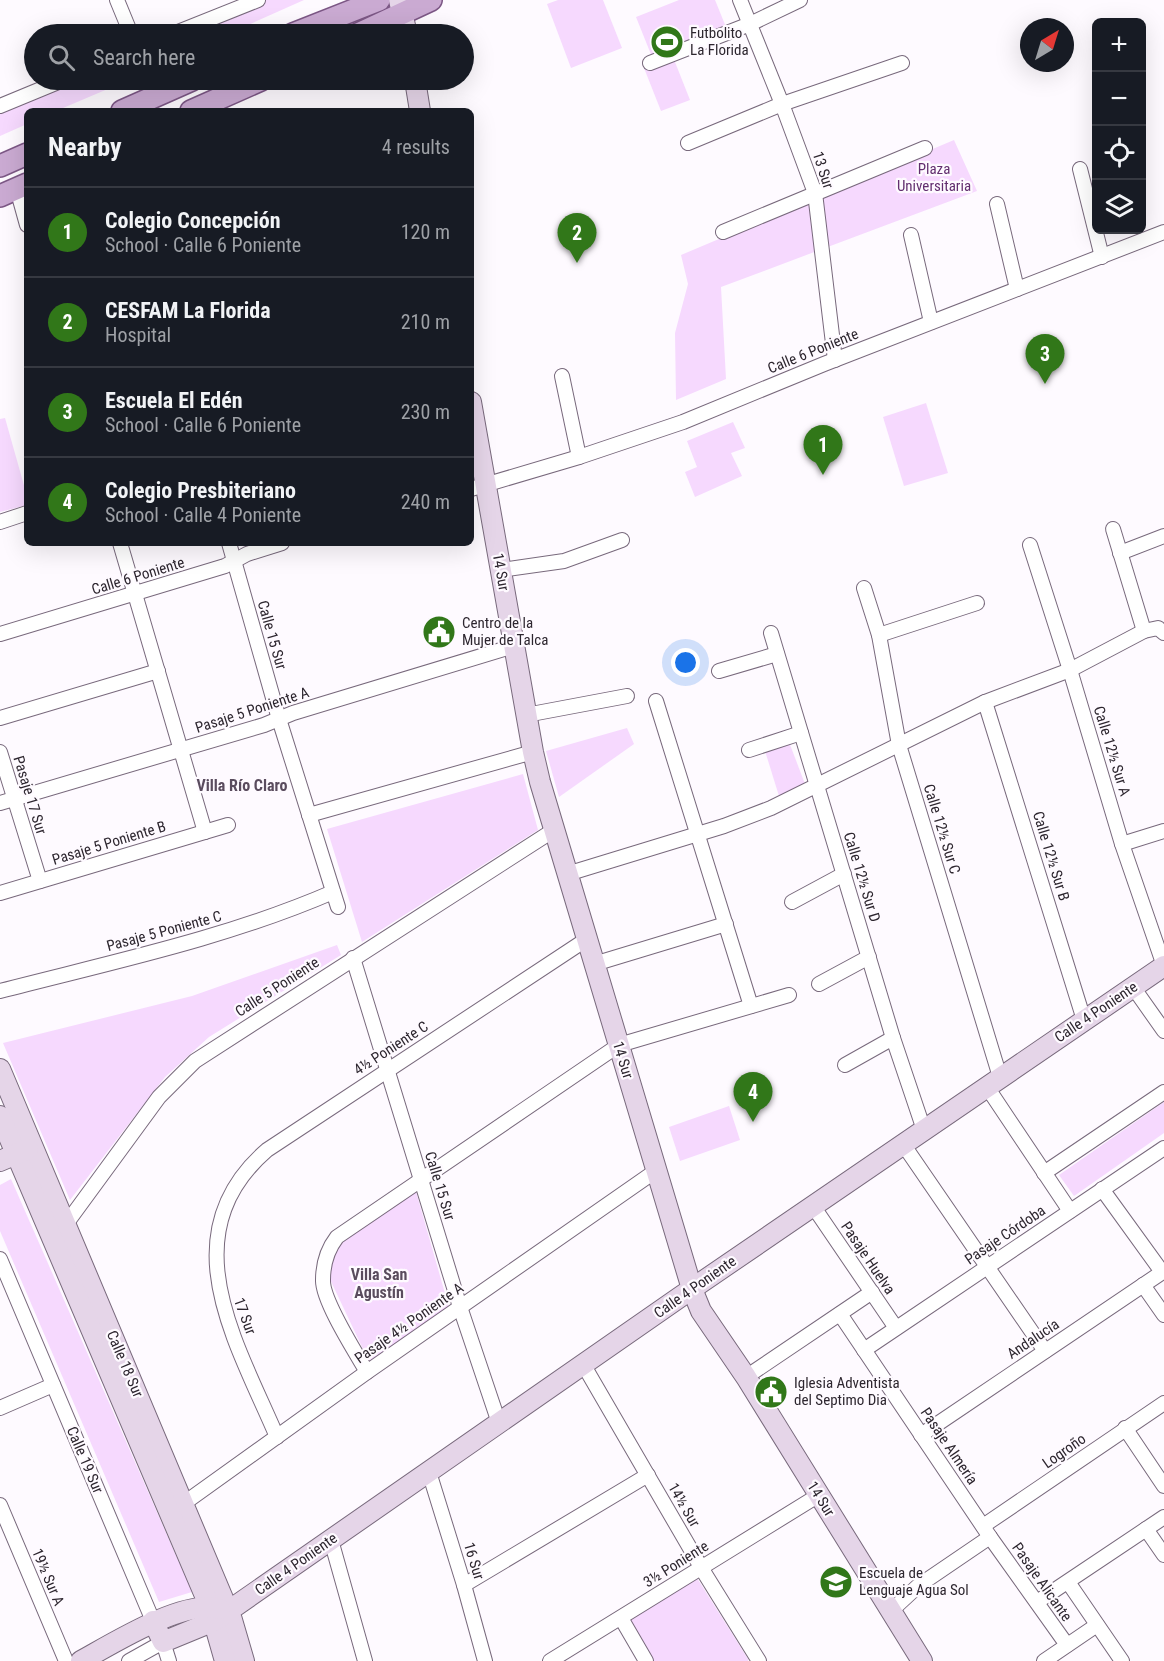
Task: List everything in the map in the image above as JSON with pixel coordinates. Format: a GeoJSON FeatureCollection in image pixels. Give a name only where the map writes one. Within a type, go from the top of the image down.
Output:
{"type":"FeatureCollection","features":[{"type":"Feature","properties":{"kind":"main road"},"geometry":{"type":"LineString","coordinates":[[318,24],[379,0]]}},
{"type":"Feature","properties":{"kind":"main road"},"geometry":{"type":"LineString","coordinates":[[374,24],[401,7],[431,0]]}},
{"type":"Feature","properties":{"kind":"main road"},"geometry":{"type":"LineString","coordinates":[[126,108],[149,90]]}},
{"type":"Feature","properties":{"kind":"main road"},"geometry":{"type":"LineString","coordinates":[[218,106],[244,90]]}},
{"type":"Feature","properties":{"kind":"main road"},"geometry":{"type":"LineString","coordinates":[[0,166],[24,155]]}},
{"type":"Feature","properties":{"kind":"street"},"geometry":{"type":"LineString","coordinates":[[117,0],[127,24]]}},
{"type":"Feature","properties":{"kind":"street"},"geometry":{"type":"LineString","coordinates":[[198,24],[258,0]]}},
{"type":"Feature","properties":{"kind":"street","name":"13 Sur"},"geometry":{"type":"LineString","coordinates":[[740,0],[782,104],[814,193],[836,360]]}},
{"type":"Feature","properties":{"kind":"street"},"geometry":{"type":"LineString","coordinates":[[650,63],[750,24],[800,0]]}},
{"type":"Feature","properties":{"kind":"street"},"geometry":{"type":"LineString","coordinates":[[401,7],[405,24]]}},
{"type":"Feature","properties":{"kind":"street"},"geometry":{"type":"LineString","coordinates":[[688,143],[782,104],[902,63]]}},
{"type":"Feature","properties":{"kind":"street"},"geometry":{"type":"LineString","coordinates":[[0,106],[39,90]]}},
{"type":"Feature","properties":{"kind":"street"},"geometry":{"type":"LineString","coordinates":[[417,90],[420,108]]}},
{"type":"Feature","properties":{"kind":"street"},"geometry":{"type":"LineString","coordinates":[[723,232],[925,148]]}},
{"type":"Feature","properties":{"kind":"street"},"geometry":{"type":"LineString","coordinates":[[1080,169],[1102,257]]}},
{"type":"Feature","properties":{"kind":"street"},"geometry":{"type":"LineString","coordinates":[[14,190],[24,217]]}},
{"type":"Feature","properties":{"kind":"street"},"geometry":{"type":"LineString","coordinates":[[997,204],[1017,289]]}},
{"type":"Feature","properties":{"kind":"street","name":"Calle 6 Poniente"},"geometry":{"type":"LineString","coordinates":[[478,487],[579,457],[683,422],[931,322],[1164,232]]}},
{"type":"Feature","properties":{"kind":"street"},"geometry":{"type":"LineString","coordinates":[[911,235],[931,322]]}},
{"type":"Feature","properties":{"kind":"street"},"geometry":{"type":"LineString","coordinates":[[562,376],[579,457]]}},
{"type":"Feature","properties":{"kind":"street","name":"14 Sur"},"geometry":{"type":"LineString","coordinates":[[474,438],[478,487],[501,570],[533,752],[567,874],[692,1289],[701,1311],[746,1377],[922,1661]]}},
{"type":"Feature","properties":{"kind":"street"},"geometry":{"type":"LineString","coordinates":[[0,522],[24,514]]}},
{"type":"Feature","properties":{"kind":"street"},"geometry":{"type":"LineString","coordinates":[[1113,530],[1144,631]]}},
{"type":"Feature","properties":{"kind":"street"},"geometry":{"type":"LineString","coordinates":[[1120,554],[1164,536]]}},
{"type":"Feature","properties":{"kind":"street"},"geometry":{"type":"LineString","coordinates":[[501,570],[564,561],[622,540]]}},
{"type":"Feature","properties":{"kind":"street","name":"Calle 12½ Sur A"},"geometry":{"type":"LineString","coordinates":[[1030,545],[1122,843],[1164,966]]}},
{"type":"Feature","properties":{"kind":"street"},"geometry":{"type":"LineString","coordinates":[[121,546],[205,832]]}},
{"type":"Feature","properties":{"kind":"street","name":"Calle 15 Sur"},"geometry":{"type":"LineString","coordinates":[[230,546],[279,719],[338,907]]}},
{"type":"Feature","properties":{"kind":"street","name":"Calle 6 Poniente"},"geometry":{"type":"LineString","coordinates":[[0,634],[225,566],[247,554],[272,546]]}},
{"type":"Feature","properties":{"kind":"street","name":"Calle 12½ Sur C"},"geometry":{"type":"LineString","coordinates":[[864,588],[879,635],[899,745],[994,1082],[1044,1173],[1070,1211]]}},
{"type":"Feature","properties":{"kind":"street"},"geometry":{"type":"LineString","coordinates":[[879,635],[977,603]]}},
{"type":"Feature","properties":{"kind":"street"},"geometry":{"type":"LineString","coordinates":[[567,874],[749,817],[817,787],[985,702],[1070,670],[1144,631],[1154,628],[1163,631]]}},
{"type":"Feature","properties":{"kind":"street","name":"Calle 12½ Sur D"},"geometry":{"type":"LineString","coordinates":[[771,633],[893,1038],[924,1130]]}},
{"type":"Feature","properties":{"kind":"street","name":"Pasaje 5 Poniente A"},"geometry":{"type":"LineString","coordinates":[[7,801],[264,725],[514,646]]}},
{"type":"Feature","properties":{"kind":"street"},"geometry":{"type":"LineString","coordinates":[[719,671],[777,654]]}},
{"type":"Feature","properties":{"kind":"street"},"geometry":{"type":"LineString","coordinates":[[0,718],[158,671]]}},
{"type":"Feature","properties":{"kind":"street"},"geometry":{"type":"LineString","coordinates":[[526,715],[627,696]]}},
{"type":"Feature","properties":{"kind":"street"},"geometry":{"type":"LineString","coordinates":[[656,701],[751,1006]]}},
{"type":"Feature","properties":{"kind":"street","name":"Calle 12½ Sur B"},"geometry":{"type":"LineString","coordinates":[[985,702],[1084,1020]]}},
{"type":"Feature","properties":{"kind":"street"},"geometry":{"type":"LineString","coordinates":[[749,750],[801,733]]}},
{"type":"Feature","properties":{"kind":"street","name":"Pasaje 17 Sur"},"geometry":{"type":"LineString","coordinates":[[0,752],[7,801],[40,881]]}},
{"type":"Feature","properties":{"kind":"street"},"geometry":{"type":"LineString","coordinates":[[309,815],[533,752]]}},
{"type":"Feature","properties":{"kind":"street","name":"Pasaje 5 Poniente B"},"geometry":{"type":"LineString","coordinates":[[0,893],[228,825]]}},
{"type":"Feature","properties":{"kind":"street","name":"Calle 5 Poniente"},"geometry":{"type":"LineString","coordinates":[[66,1224],[159,1097],[180,1074],[211,1049],[554,830]]}},
{"type":"Feature","properties":{"kind":"street"},"geometry":{"type":"LineString","coordinates":[[1122,843],[1164,831]]}},
{"type":"Feature","properties":{"kind":"street"},"geometry":{"type":"LineString","coordinates":[[792,902],[844,874]]}},
{"type":"Feature","properties":{"kind":"street","name":"Pasaje 5 Poniente C"},"geometry":{"type":"LineString","coordinates":[[0,991],[227,932],[279,915],[333,892]]}},
{"type":"Feature","properties":{"kind":"street"},"geometry":{"type":"LineString","coordinates":[[594,964],[726,924]]}},
{"type":"Feature","properties":{"kind":"street","name":"4½ Poniente C"},"geometry":{"type":"LineString","coordinates":[[229,1200],[248,1169],[267,1150],[587,939]]}},
{"type":"Feature","properties":{"kind":"street"},"geometry":{"type":"LineString","coordinates":[[819,984],[869,957]]}},
{"type":"Feature","properties":{"kind":"street","name":"Calle 15 Sur"},"geometry":{"type":"LineString","coordinates":[[353,958],[420,1180],[499,1423]]}},
{"type":"Feature","properties":{"kind":"street","name":"Calle 4 Poniente"},"geometry":{"type":"LineString","coordinates":[[129,1661],[217,1612],[331,1540],[583,1364],[1164,966]]}},
{"type":"Feature","properties":{"kind":"street"},"geometry":{"type":"LineString","coordinates":[[1133,987],[1164,1031]]}},
{"type":"Feature","properties":{"kind":"street"},"geometry":{"type":"LineString","coordinates":[[367,1372],[336,1319],[322,1282],[327,1250],[337,1237],[619,1046],[789,995]]}},
{"type":"Feature","properties":{"kind":"street"},"geometry":{"type":"LineString","coordinates":[[845,1065],[893,1038]]}},
{"type":"Feature","properties":{"kind":"street","name":"Calle 18 Sur"},"geometry":{"type":"LineString","coordinates":[[0,1070],[17,1154],[66,1224],[183,1504],[217,1612],[225,1661]]}},
{"type":"Feature","properties":{"kind":"street"},"geometry":{"type":"LineString","coordinates":[[1044,1173],[1164,1092]]}},
{"type":"Feature","properties":{"kind":"street","name":"Calle 18 Sur"},"geometry":{"type":"LineString","coordinates":[[0,1116],[217,1612],[244,1661]]}},
{"type":"Feature","properties":{"kind":"street"},"geometry":{"type":"LineString","coordinates":[[903,1144],[1045,1352]]}},
{"type":"Feature","properties":{"kind":"street","name":"Pasaje Córdoba"},"geometry":{"type":"LineString","coordinates":[[864,1350],[1164,1148]]}},
{"type":"Feature","properties":{"kind":"street","name":"Pasaje 4½ Poniente A"},"geometry":{"type":"LineString","coordinates":[[183,1504],[367,1372],[657,1170]]}},
{"type":"Feature","properties":{"kind":"street"},"geometry":{"type":"LineString","coordinates":[[1102,1190],[1163,1272]]}},
{"type":"Feature","properties":{"kind":"street","name":"17 Sur"},"geometry":{"type":"LineString","coordinates":[[229,1200],[220,1225],[216,1250],[219,1291],[228,1322],[277,1437]]}},
{"type":"Feature","properties":{"kind":"street","name":"Pasaje Huelva"},"geometry":{"type":"LineString","coordinates":[[813,1206],[896,1328]]}},
{"type":"Feature","properties":{"kind":"street","name":"Calle 19 Sur"},"geometry":{"type":"LineString","coordinates":[[0,1259],[6,1288],[53,1385],[163,1642],[169,1661]]}},
{"type":"Feature","properties":{"kind":"street","name":"Andalucía"},"geometry":{"type":"LineString","coordinates":[[921,1435],[1163,1272]]}},
{"type":"Feature","properties":{"kind":"street"},"geometry":{"type":"LineString","coordinates":[[1143,1285],[1164,1315]]}},
{"type":"Feature","properties":{"kind":"street"},"geometry":{"type":"LineString","coordinates":[[746,1377],[872,1292]]}},
{"type":"Feature","properties":{"kind":"street","name":"Pasaje Almería"},"geometry":{"type":"LineString","coordinates":[[840,1314],[987,1532]]}},
{"type":"Feature","properties":{"kind":"street","name":"14½ Sur"},"geometry":{"type":"LineString","coordinates":[[583,1364],[701,1568],[759,1661]]}},
{"type":"Feature","properties":{"kind":"street"},"geometry":{"type":"LineString","coordinates":[[0,1408],[53,1385]]}},
{"type":"Feature","properties":{"kind":"street","name":"Logroño"},"geometry":{"type":"LineString","coordinates":[[891,1611],[918,1586],[987,1532],[1125,1428],[1164,1403]]}},
{"type":"Feature","properties":{"kind":"street"},"geometry":{"type":"LineString","coordinates":[[1125,1428],[1164,1486]]}},
{"type":"Feature","properties":{"kind":"street","name":"16 Sur"},"geometry":{"type":"LineString","coordinates":[[429,1472],[485,1661]]}},
{"type":"Feature","properties":{"kind":"street"},"geometry":{"type":"LineString","coordinates":[[464,1585],[648,1475]]}},
{"type":"Feature","properties":{"kind":"street","name":"3½ Poniente"},"geometry":{"type":"LineString","coordinates":[[550,1661],[819,1495]]}},
{"type":"Feature","properties":{"kind":"street","name":"19½ Sur A"},"geometry":{"type":"LineString","coordinates":[[0,1505],[66,1661]]}},
{"type":"Feature","properties":{"kind":"street"},"geometry":{"type":"LineString","coordinates":[[1037,1602],[1164,1517]]}},
{"type":"Feature","properties":{"kind":"street"},"geometry":{"type":"LineString","coordinates":[[1146,1529],[1164,1555]]}},
{"type":"Feature","properties":{"kind":"street","name":"Pasaje Alicante"},"geometry":{"type":"LineString","coordinates":[[987,1532],[1067,1646]]}},
{"type":"Feature","properties":{"kind":"street"},"geometry":{"type":"LineString","coordinates":[[331,1540],[364,1661]]}},
{"type":"Feature","properties":{"kind":"street"},"geometry":{"type":"LineString","coordinates":[[1068,1582],[1122,1661]]}},
{"type":"Feature","properties":{"kind":"street","name":"Calle 4 Poniente"},"geometry":{"type":"LineString","coordinates":[[81,1661],[153,1621],[217,1612]]}},
{"type":"Feature","properties":{"kind":"street"},"geometry":{"type":"LineString","coordinates":[[621,1618],[646,1661]]}},
{"type":"Feature","properties":{"kind":"street"},"geometry":{"type":"LineString","coordinates":[[1044,1661],[1097,1625]]}},
{"type":"Feature","properties":{"kind":"green space"},"geometry":{"type":"Polygon","coordinates":[[[264,0],[304,0],[250,24],[205,24],[264,0]]]}},
{"type":"Feature","properties":{"kind":"green space"},"geometry":{"type":"Polygon","coordinates":[[[558,0],[603,0],[622,48],[571,68],[547,4],[558,0]]]}},
{"type":"Feature","properties":{"kind":"green space","name":"Futbolito La Florida"},"geometry":{"type":"Polygon","coordinates":[[[679,0],[715,0],[726,27],[652,57],[636,17],[679,0]]]}},
{"type":"Feature","properties":{"kind":"green space"},"geometry":{"type":"Polygon","coordinates":[[[673,57],[690,100],[661,111],[644,68],[673,57]]]}},
{"type":"Feature","properties":{"kind":"green space"},"geometry":{"type":"Polygon","coordinates":[[[52,90],[105,90],[63,108],[24,108],[24,125],[0,136],[0,112],[52,90]]]}},
{"type":"Feature","properties":{"kind":"green space","name":"Plaza Universitaria"},"geometry":{"type":"Polygon","coordinates":[[[954,140],[977,191],[721,287],[726,379],[676,400],[675,333],[688,284],[681,255],[954,140]]]}},
{"type":"Feature","properties":{"kind":"green space"},"geometry":{"type":"Polygon","coordinates":[[[926,403],[948,473],[904,486],[883,417],[926,403]]]}},
{"type":"Feature","properties":{"kind":"green space"},"geometry":{"type":"Polygon","coordinates":[[[5,418],[24,485],[24,506],[0,512],[0,419],[5,418]]]}},
{"type":"Feature","properties":{"kind":"green space"},"geometry":{"type":"Polygon","coordinates":[[[733,422],[745,448],[731,453],[742,476],[695,497],[685,472],[697,467],[687,441],[733,422]]]}},
{"type":"Feature","properties":{"kind":"green space"},"geometry":{"type":"Polygon","coordinates":[[[627,728],[634,744],[559,797],[546,751],[627,728]]]}},
{"type":"Feature","properties":{"kind":"green space"},"geometry":{"type":"Polygon","coordinates":[[[789,742],[805,784],[779,796],[765,751],[789,742]]]}},
{"type":"Feature","properties":{"kind":"green space"},"geometry":{"type":"Polygon","coordinates":[[[523,774],[538,830],[362,942],[327,829],[523,774]]]}},
{"type":"Feature","properties":{"kind":"green space"},"geometry":{"type":"Polygon","coordinates":[[[337,945],[341,955],[209,1037],[165,1077],[70,1200],[3,1043],[192,996],[337,945]]]}},
{"type":"Feature","properties":{"kind":"green space"},"geometry":{"type":"Polygon","coordinates":[[[1164,1102],[1164,1133],[1074,1196],[1059,1175],[1164,1102]]]}},
{"type":"Feature","properties":{"kind":"green space"},"geometry":{"type":"Polygon","coordinates":[[[729,1106],[740,1140],[680,1161],[669,1127],[729,1106]]]}},
{"type":"Feature","properties":{"kind":"green space"},"geometry":{"type":"Polygon","coordinates":[[[11,1179],[192,1592],[159,1602],[0,1231],[0,1185],[11,1179]]]}},
{"type":"Feature","properties":{"kind":"green space"},"geometry":{"type":"Polygon","coordinates":[[[415,1188],[448,1304],[448,1311],[371,1366],[327,1273],[336,1244],[415,1188]]]}},
{"type":"Feature","properties":{"kind":"green space"},"geometry":{"type":"Polygon","coordinates":[[[697,1578],[748,1661],[651,1661],[629,1620],[697,1578]]]}},
{"type":"Feature","properties":{"kind":"place","name":"Futbolito La Florida"},"geometry":{"type":"Point","coordinates":[667,42]}},
{"type":"Feature","properties":{"kind":"place","name":"CESFAM La Florida"},"geometry":{"type":"Point","coordinates":[577,263]}},
{"type":"Feature","properties":{"kind":"place","name":"Escuela El Edén"},"geometry":{"type":"Point","coordinates":[1045,384]}},
{"type":"Feature","properties":{"kind":"place","name":"Colegio Concepción"},"geometry":{"type":"Point","coordinates":[823,475]}},
{"type":"Feature","properties":{"kind":"place","name":"Centro de la Mujer de Talca"},"geometry":{"type":"Point","coordinates":[439,632]}},
{"type":"Feature","properties":{"kind":"place","name":"Colegio Presbiteriano"},"geometry":{"type":"Point","coordinates":[753,1122]}},
{"type":"Feature","properties":{"kind":"place","name":"Iglesia Adventista del Septimo Dia"},"geometry":{"type":"Point","coordinates":[771,1392]}},
{"type":"Feature","properties":{"kind":"place","name":"Escuela de Lenguaje Agua Sol"},"geometry":{"type":"Point","coordinates":[836,1582]}},
{"type":"Feature","properties":{"kind":"district","name":"Villa Río Claro"},"geometry":{"type":"Point","coordinates":[242,785]}},
{"type":"Feature","properties":{"kind":"district","name":"Villa San Agustín"},"geometry":{"type":"Point","coordinates":[379,1283]}}]}
